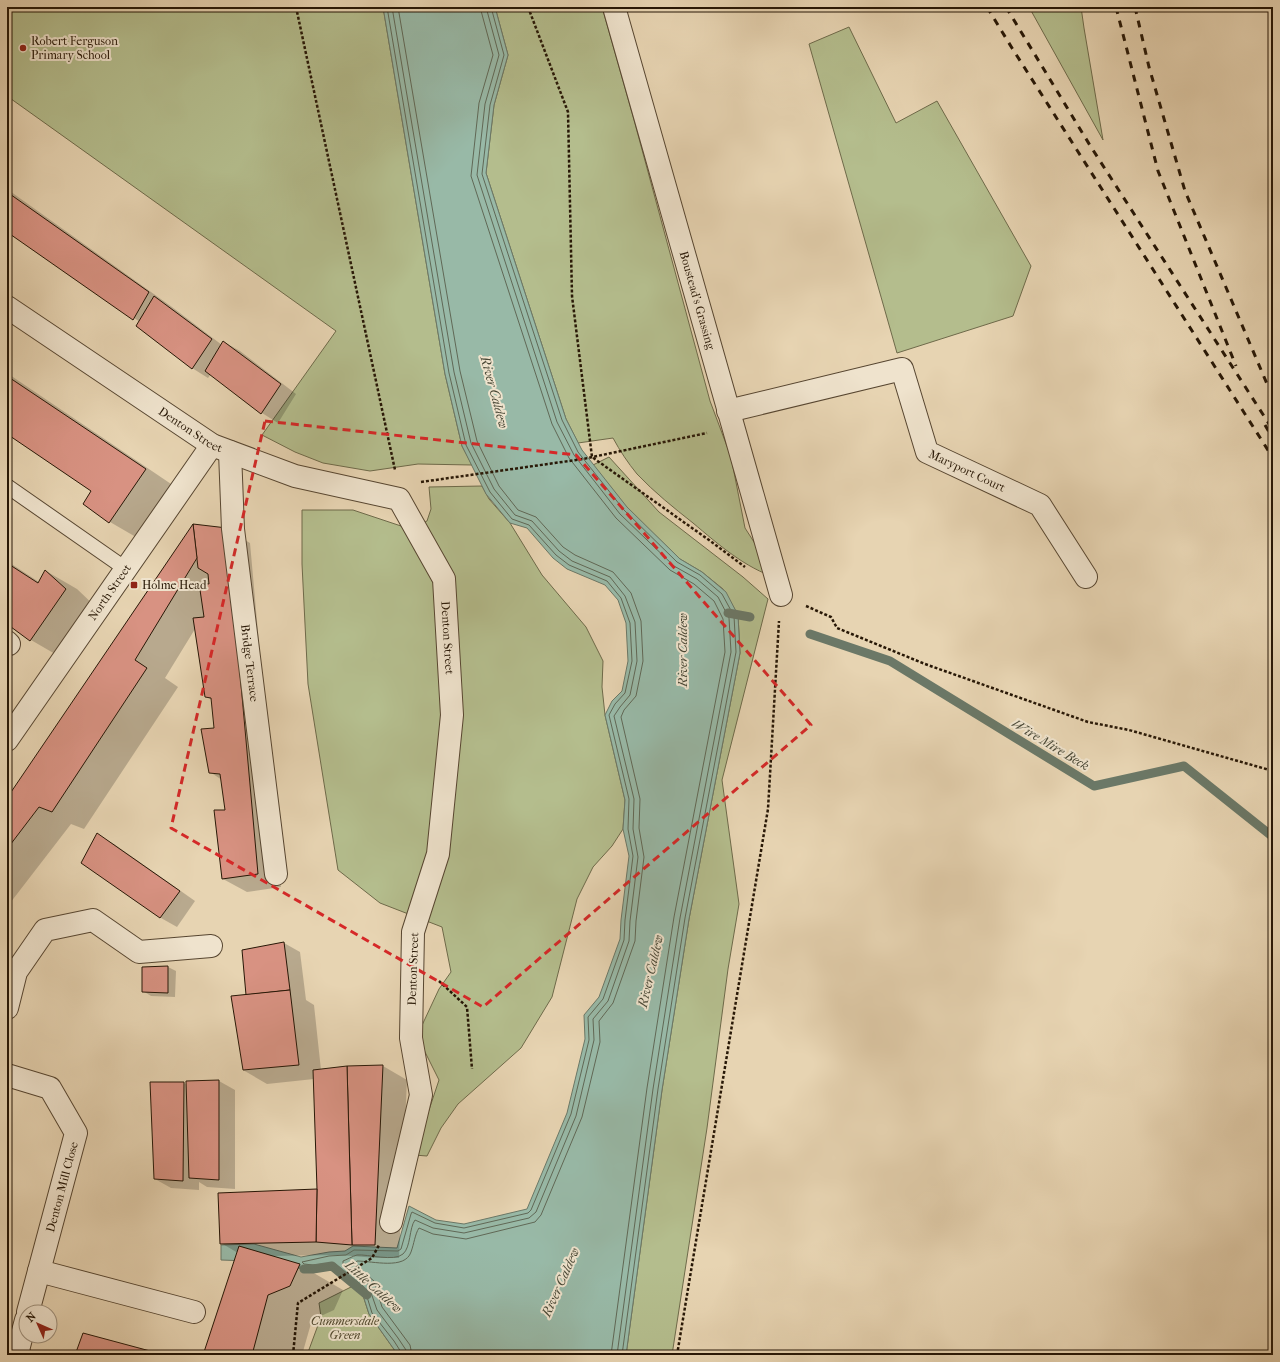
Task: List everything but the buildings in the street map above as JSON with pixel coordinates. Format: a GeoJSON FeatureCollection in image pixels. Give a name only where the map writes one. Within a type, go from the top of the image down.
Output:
{"type":"FeatureCollection","features":[{"type":"Feature","properties":{"kind":"street","name":"Boustead's Grassing"},"geometry":{"type":"LineString","coordinates":[[614,7],[781,594]]}},
{"type":"Feature","properties":{"kind":"street","name":"Denton Street"},"geometry":{"type":"LineString","coordinates":[[7,307],[221,448],[295,476],[399,498],[444,579],[452,714],[438,854],[413,932],[411,1038],[421,1095],[391,1222]]}},
{"type":"Feature","properties":{"kind":"street","name":"Maryport Court"},"geometry":{"type":"LineString","coordinates":[[731,419],[902,369],[927,452],[1040,506],[1086,577]]}},
{"type":"Feature","properties":{"kind":"street","name":"North Street"},"geometry":{"type":"LineString","coordinates":[[7,740],[126,569],[221,448]]}},
{"type":"Feature","properties":{"kind":"street","name":"Bridge Terrace"},"geometry":{"type":"LineString","coordinates":[[221,448],[234,529],[276,874]]}},
{"type":"Feature","properties":{"kind":"street"},"geometry":{"type":"LineString","coordinates":[[7,1008],[16,972],[44,930],[93,920],[139,952],[211,946]]}},
{"type":"Feature","properties":{"kind":"street","name":"Denton Mill Close"},"geometry":{"type":"LineString","coordinates":[[7,1075],[50,1088],[76,1133],[30,1304]]}},
{"type":"Feature","properties":{"kind":"street"},"geometry":{"type":"LineString","coordinates":[[39,1271],[194,1312]]}},
{"type":"Feature","properties":{"kind":"street"},"geometry":{"type":"LineString","coordinates":[[20,1344],[18,1350],[20,1355]]}},
{"type":"Feature","properties":{"kind":"lane"},"geometry":{"type":"LineString","coordinates":[[7,486],[126,569]]}},
{"type":"Feature","properties":{"kind":"path"},"geometry":{"type":"LineString","coordinates":[[296,7],[399,487],[399,498]]}},
{"type":"Feature","properties":{"kind":"path"},"geometry":{"type":"LineString","coordinates":[[528,7],[568,112],[572,296],[592,457],[710,540],[745,567]]}},
{"type":"Feature","properties":{"kind":"path"},"geometry":{"type":"LineString","coordinates":[[419,482],[592,457],[731,419]]}},
{"type":"Feature","properties":{"kind":"path"},"geometry":{"type":"LineString","coordinates":[[677,1355],[768,809],[781,594],[831,617],[837,628],[932,666],[1088,722],[1129,730],[1273,771]]}},
{"type":"Feature","properties":{"kind":"path"},"geometry":{"type":"LineString","coordinates":[[412,957],[467,1007],[472,1069]]}},
{"type":"Feature","properties":{"kind":"path"},"geometry":{"type":"LineString","coordinates":[[293,1355],[298,1302],[362,1264]]}},
{"type":"Feature","properties":{"kind":"highlighted area"},"geometry":{"type":"Polygon","coordinates":[[[265,421],[576,455],[811,725],[483,1007],[171,828],[265,421]]]}},
{"type":"Feature","properties":{"kind":"green space"},"geometry":{"type":"Polygon","coordinates":[[[7,7],[383,7],[445,374],[462,446],[472,465],[418,464],[370,471],[323,463],[295,452],[262,435],[336,331],[7,96],[7,7]]]}},
{"type":"Feature","properties":{"kind":"green space"},"geometry":{"type":"Polygon","coordinates":[[[495,7],[602,7],[710,401],[731,457],[745,528],[777,578],[765,574],[732,555],[664,500],[637,474],[624,457],[613,438],[578,443],[566,419],[486,173],[494,105],[508,55],[495,7]]]}},
{"type":"Feature","properties":{"kind":"green space"},"geometry":{"type":"Polygon","coordinates":[[[1029,7],[1081,7],[1103,140],[1029,7]]]}},
{"type":"Feature","properties":{"kind":"green space"},"geometry":{"type":"Polygon","coordinates":[[[849,27],[896,123],[937,101],[1031,266],[1013,316],[897,353],[809,44],[849,27]]]}},
{"type":"Feature","properties":{"kind":"green space"},"geometry":{"type":"Polygon","coordinates":[[[609,457],[659,512],[743,577],[768,599],[722,780],[739,904],[728,969],[707,1128],[672,1355],[626,1355],[662,1090],[689,919],[740,653],[738,615],[723,589],[702,572],[680,559],[627,508],[593,465],[609,457]]]}},
{"type":"Feature","properties":{"kind":"green space"},"geometry":{"type":"Polygon","coordinates":[[[482,486],[489,499],[510,523],[542,575],[586,627],[603,661],[602,687],[605,715],[625,800],[623,829],[612,846],[593,867],[577,899],[552,997],[521,1048],[458,1104],[441,1128],[427,1156],[414,1155],[439,1080],[417,1036],[439,989],[451,972],[442,927],[380,903],[338,870],[308,684],[302,564],[302,510],[353,510],[410,529],[427,521],[431,509],[429,487],[482,486]]]}},
{"type":"Feature","properties":{"kind":"green space","name":"Cummersdale Green"},"geometry":{"type":"Polygon","coordinates":[[[355,1285],[361,1289],[369,1314],[398,1355],[307,1355],[321,1317],[319,1303],[355,1285]]]}},
{"type":"Feature","properties":{"kind":"water","name":"River Caldew"},"geometry":{"type":"Polygon","coordinates":[[[383,7],[495,7],[508,55],[494,105],[486,173],[566,419],[582,450],[627,507],[680,559],[702,572],[726,592],[738,615],[740,653],[689,919],[662,1090],[626,1355],[398,1355],[369,1314],[361,1289],[333,1266],[313,1269],[298,1268],[276,1262],[221,1260],[221,1245],[254,1244],[301,1257],[345,1251],[353,1246],[397,1248],[409,1206],[436,1220],[464,1224],[527,1209],[567,1113],[585,1039],[584,1015],[599,997],[620,939],[629,856],[623,829],[625,800],[605,715],[612,701],[622,691],[628,661],[626,623],[618,600],[605,585],[567,569],[553,558],[527,528],[510,523],[486,494],[462,446],[445,374],[383,7]]]}},
{"type":"Feature","properties":{"kind":"waterway","name":"Wire Mire Beck"},"geometry":{"type":"LineString","coordinates":[[728,613],[750,617]]}},
{"type":"Feature","properties":{"kind":"waterway","name":"Wire Mire Beck"},"geometry":{"type":"LineString","coordinates":[[810,634],[890,661],[1094,786],[1184,766],[1273,837]]}},
{"type":"Feature","properties":{"kind":"waterway","name":"Little Caldew"},"geometry":{"type":"LineString","coordinates":[[304,1269],[332,1266],[367,1295]]}},
{"type":"Feature","properties":{"kind":"railway"},"geometry":{"type":"LineString","coordinates":[[987,7],[1273,458]]}},
{"type":"Feature","properties":{"kind":"railway"},"geometry":{"type":"LineString","coordinates":[[1006,7],[1091,147],[1273,430]]}},
{"type":"Feature","properties":{"kind":"railway"},"geometry":{"type":"LineString","coordinates":[[1116,7],[1158,171],[1236,366]]}},
{"type":"Feature","properties":{"kind":"railway"},"geometry":{"type":"LineString","coordinates":[[1135,7],[1149,67],[1185,191],[1273,398]]}},
{"type":"Feature","properties":{"kind":"railway"},"geometry":{"type":"LineString","coordinates":[[1265,425],[1273,439]]}},
{"type":"Feature","properties":{"kind":"place","name":"Robert Ferguson Primary School"},"geometry":{"type":"Point","coordinates":[23,48]}},
{"type":"Feature","properties":{"kind":"place","name":"Holme Head"},"geometry":{"type":"Point","coordinates":[134,585]}}]}
